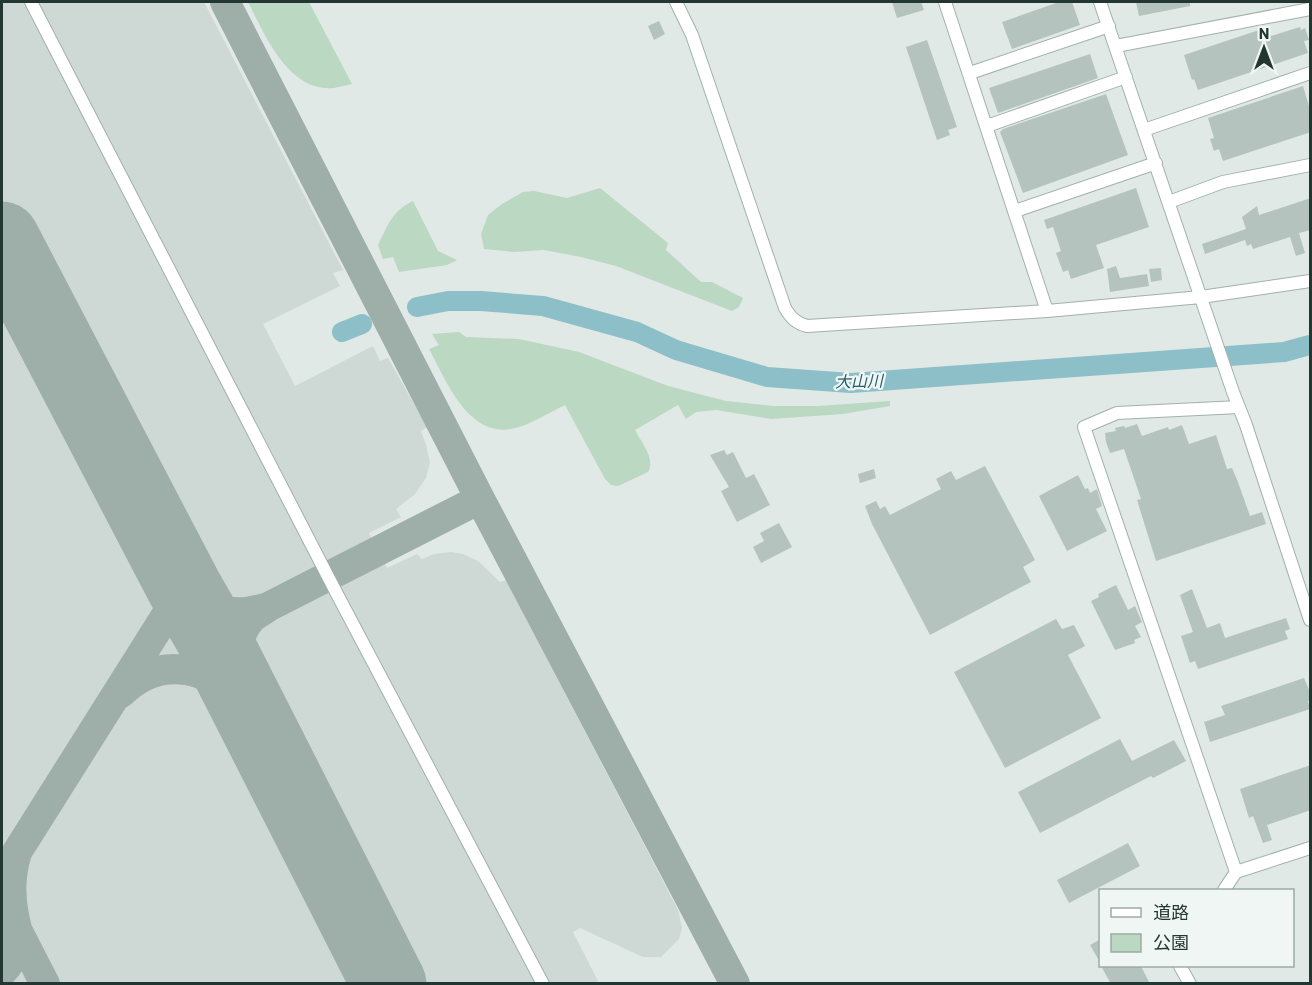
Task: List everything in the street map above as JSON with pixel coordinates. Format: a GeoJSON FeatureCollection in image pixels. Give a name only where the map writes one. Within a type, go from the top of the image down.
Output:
{"type":"FeatureCollection","features":[{"type":"Feature","properties":{"kind":"lane"},"geometry":{"type":"LineString","coordinates":[[31,2],[342,604],[543,984]]}},
{"type":"Feature","properties":{"kind":"lane"},"geometry":{"type":"LineString","coordinates":[[676,2],[692,35],[785,308],[794,321],[807,326],[1047,311],[1201,297],[1311,281]]}},
{"type":"Feature","properties":{"kind":"lane"},"geometry":{"type":"LineString","coordinates":[[945,2],[1047,311]]}},
{"type":"Feature","properties":{"kind":"lane"},"geometry":{"type":"LineString","coordinates":[[1100,2],[1311,620]]}},
{"type":"Feature","properties":{"kind":"lane"},"geometry":{"type":"LineString","coordinates":[[1116,46],[1311,9]]}},
{"type":"Feature","properties":{"kind":"lane"},"geometry":{"type":"LineString","coordinates":[[970,73],[1109,26]]}},
{"type":"Feature","properties":{"kind":"lane"},"geometry":{"type":"LineString","coordinates":[[1144,130],[1311,74]]}},
{"type":"Feature","properties":{"kind":"lane"},"geometry":{"type":"LineString","coordinates":[[987,126],[1126,77]]}},
{"type":"Feature","properties":{"kind":"lane"},"geometry":{"type":"LineString","coordinates":[[1015,211],[1156,163]]}},
{"type":"Feature","properties":{"kind":"lane"},"geometry":{"type":"LineString","coordinates":[[1169,202],[1223,182],[1311,165]]}},
{"type":"Feature","properties":{"kind":"lane"},"geometry":{"type":"LineString","coordinates":[[1236,872],[1084,427],[1117,413],[1239,407]]}},
{"type":"Feature","properties":{"kind":"lane"},"geometry":{"type":"LineString","coordinates":[[1225,889],[1236,872],[1311,848]]}},
{"type":"Feature","properties":{"kind":"lane"},"geometry":{"type":"LineString","coordinates":[[1181,967],[1190,984]]}},
{"type":"Feature","properties":{"kind":"shaded area"},"geometry":{"type":"Polygon","coordinates":[[[2,2],[204,2],[343,270],[333,273],[340,286],[263,324],[295,386],[373,346],[380,361],[388,358],[427,427],[421,431],[430,462],[426,478],[415,494],[396,509],[401,517],[369,533],[387,568],[417,554],[422,559],[434,554],[451,552],[463,554],[478,561],[500,582],[506,580],[678,910],[682,928],[679,939],[661,957],[643,957],[580,928],[573,932],[599,983],[2,984],[2,2]]]}},
{"type":"Feature","properties":{"kind":"green space"},"geometry":{"type":"Polygon","coordinates":[[[248,2],[309,2],[352,84],[334,88],[318,87],[304,81],[291,71],[271,45],[248,2]]]}},
{"type":"Feature","properties":{"kind":"green space"},"geometry":{"type":"Polygon","coordinates":[[[600,188],[668,243],[666,250],[701,282],[712,282],[743,298],[739,307],[732,311],[616,266],[581,257],[544,250],[514,252],[484,249],[481,234],[488,215],[523,192],[534,191],[567,198],[600,188]]]}},
{"type":"Feature","properties":{"kind":"green space"},"geometry":{"type":"Polygon","coordinates":[[[413,201],[438,251],[457,260],[447,265],[399,272],[393,257],[383,259],[378,245],[384,231],[400,209],[413,201]]]}},
{"type":"Feature","properties":{"kind":"green space"},"geometry":{"type":"Polygon","coordinates":[[[459,332],[466,337],[519,339],[579,352],[668,386],[726,401],[774,406],[818,406],[890,401],[890,406],[843,414],[771,419],[716,410],[696,412],[686,419],[678,405],[635,430],[649,456],[648,472],[618,486],[611,485],[605,479],[565,405],[525,425],[502,430],[487,426],[474,418],[462,406],[429,349],[439,345],[432,334],[459,332]]]}},
{"type":"Feature","properties":{"kind":"building"},"geometry":{"type":"Polygon","coordinates":[[[892,2],[921,2],[924,10],[897,18],[892,2]]]}},
{"type":"Feature","properties":{"kind":"building"},"geometry":{"type":"Polygon","coordinates":[[[1059,2],[1072,2],[1080,25],[1012,49],[1002,22],[1059,2]]]}},
{"type":"Feature","properties":{"kind":"building"},"geometry":{"type":"Polygon","coordinates":[[[1136,2],[1190,2],[1190,6],[1139,16],[1136,2]]]}},
{"type":"Feature","properties":{"kind":"building"},"geometry":{"type":"Polygon","coordinates":[[[659,21],[665,34],[654,40],[648,26],[659,21]]]}},
{"type":"Feature","properties":{"kind":"building"},"geometry":{"type":"Polygon","coordinates":[[[1268,27],[1271,36],[1300,27],[1301,30],[1305,28],[1309,40],[1304,41],[1308,53],[1198,90],[1194,79],[1192,80],[1184,55],[1268,27]]]}},
{"type":"Feature","properties":{"kind":"building"},"geometry":{"type":"Polygon","coordinates":[[[927,40],[957,127],[948,130],[950,135],[937,140],[906,47],[927,40]]]}},
{"type":"Feature","properties":{"kind":"building"},"geometry":{"type":"Polygon","coordinates":[[[1090,54],[1098,78],[998,113],[989,88],[1090,54]]]}},
{"type":"Feature","properties":{"kind":"building"},"geometry":{"type":"Polygon","coordinates":[[[1303,86],[1309,106],[1311,105],[1311,132],[1223,161],[1219,149],[1214,151],[1210,139],[1214,138],[1208,118],[1303,86]]]}},
{"type":"Feature","properties":{"kind":"building"},"geometry":{"type":"Polygon","coordinates":[[[1106,94],[1128,155],[1023,193],[1000,132],[1003,129],[1106,94]]]}},
{"type":"Feature","properties":{"kind":"building"},"geometry":{"type":"Polygon","coordinates":[[[1136,188],[1149,227],[1096,245],[1104,268],[1071,279],[1068,270],[1063,272],[1056,253],[1061,251],[1053,227],[1047,229],[1044,220],[1136,188]]]}},
{"type":"Feature","properties":{"kind":"building"},"geometry":{"type":"Polygon","coordinates":[[[1311,198],[1311,230],[1299,233],[1305,253],[1296,256],[1290,237],[1253,249],[1251,244],[1247,246],[1245,240],[1205,254],[1202,244],[1246,229],[1242,217],[1257,206],[1259,215],[1311,198]]]}},
{"type":"Feature","properties":{"kind":"building"},"geometry":{"type":"Polygon","coordinates":[[[1116,266],[1120,278],[1147,274],[1149,286],[1110,292],[1107,269],[1116,266]]]}},
{"type":"Feature","properties":{"kind":"building"},"geometry":{"type":"Polygon","coordinates":[[[1161,268],[1162,280],[1151,282],[1149,269],[1161,268]]]}},
{"type":"Feature","properties":{"kind":"building"},"geometry":{"type":"Polygon","coordinates":[[[1137,424],[1142,436],[1182,425],[1189,444],[1216,435],[1227,469],[1232,468],[1250,516],[1262,512],[1266,524],[1156,561],[1137,500],[1141,499],[1124,449],[1110,453],[1106,442],[1105,433],[1116,431],[1115,428],[1137,424]]]}},
{"type":"Feature","properties":{"kind":"building"},"geometry":{"type":"Polygon","coordinates":[[[724,450],[727,455],[733,452],[746,478],[754,474],[770,505],[737,522],[721,491],[729,487],[710,455],[724,450]]]}},
{"type":"Feature","properties":{"kind":"building"},"geometry":{"type":"Polygon","coordinates":[[[985,466],[1035,560],[1023,567],[1031,582],[930,635],[872,524],[865,506],[876,501],[880,509],[885,506],[890,515],[941,489],[936,479],[951,471],[956,480],[985,466]]]}},
{"type":"Feature","properties":{"kind":"building"},"geometry":{"type":"Polygon","coordinates":[[[874,469],[876,478],[860,483],[858,474],[874,469]]]}},
{"type":"Feature","properties":{"kind":"building"},"geometry":{"type":"Polygon","coordinates":[[[1078,475],[1085,489],[1088,488],[1090,493],[1097,489],[1102,506],[1096,509],[1107,531],[1067,551],[1039,496],[1078,475]]]}},
{"type":"Feature","properties":{"kind":"building"},"geometry":{"type":"Polygon","coordinates":[[[779,523],[792,547],[761,563],[753,547],[764,541],[760,533],[779,523]]]}},
{"type":"Feature","properties":{"kind":"building"},"geometry":{"type":"Polygon","coordinates":[[[1116,585],[1128,610],[1135,606],[1142,622],[1135,626],[1141,637],[1134,640],[1135,643],[1115,650],[1091,601],[1099,597],[1098,594],[1116,585]]]}},
{"type":"Feature","properties":{"kind":"building"},"geometry":{"type":"Polygon","coordinates":[[[1192,589],[1207,628],[1220,623],[1225,638],[1286,618],[1290,629],[1285,631],[1288,639],[1198,669],[1195,661],[1190,663],[1181,636],[1193,632],[1180,595],[1192,589]]]}},
{"type":"Feature","properties":{"kind":"building"},"geometry":{"type":"Polygon","coordinates":[[[1056,619],[1062,629],[1074,625],[1085,646],[1068,655],[1101,718],[1005,768],[954,672],[1056,619]]]}},
{"type":"Feature","properties":{"kind":"building"},"geometry":{"type":"Polygon","coordinates":[[[1304,678],[1311,694],[1311,700],[1308,701],[1310,709],[1210,742],[1204,722],[1225,715],[1221,706],[1304,678]]]}},
{"type":"Feature","properties":{"kind":"building"},"geometry":{"type":"Polygon","coordinates":[[[1120,739],[1132,761],[1174,740],[1186,761],[1153,778],[1151,776],[1040,833],[1018,792],[1120,739]]]}},
{"type":"Feature","properties":{"kind":"building"},"geometry":{"type":"Polygon","coordinates":[[[1311,765],[1311,810],[1267,825],[1272,840],[1263,843],[1253,816],[1249,818],[1240,789],[1311,765]]]}},
{"type":"Feature","properties":{"kind":"building"},"geometry":{"type":"Polygon","coordinates":[[[1128,843],[1140,866],[1069,903],[1057,880],[1128,843]]]}},
{"type":"Feature","properties":{"kind":"building"},"geometry":{"type":"Polygon","coordinates":[[[1099,940],[1099,961],[1090,945],[1099,940]]]}},
{"type":"Feature","properties":{"kind":"building"},"geometry":{"type":"Polygon","coordinates":[[[1102,967],[1142,967],[1150,984],[1111,984],[1102,967]]]}},
{"type":"Feature","properties":{"kind":"waterway","name":"大山川"},"geometry":{"type":"LineString","coordinates":[[417,307],[448,301],[543,306],[637,332],[676,350],[767,377],[851,383],[1284,352],[1310,345]]}},
{"type":"Feature","properties":{"kind":"waterway","name":"大山川"},"geometry":{"type":"LineString","coordinates":[[342,332],[362,324]]}},
{"type":"Feature","properties":{"kind":"taxiway"},"geometry":{"type":"LineString","coordinates":[[225,2],[480,499],[735,984]]}},
{"type":"Feature","properties":{"kind":"taxiway"},"geometry":{"type":"LineString","coordinates":[[2,306],[19,312],[36,322],[54,339]]}},
{"type":"Feature","properties":{"kind":"taxiway"},"geometry":{"type":"LineString","coordinates":[[236,683],[240,640],[247,625],[254,617],[268,607],[480,499]]}},
{"type":"Feature","properties":{"kind":"taxiway"},"geometry":{"type":"LineString","coordinates":[[17,929],[11,891],[17,852],[184,587]]}},
{"type":"Feature","properties":{"kind":"taxiway"},"geometry":{"type":"LineString","coordinates":[[189,596],[227,611],[245,612],[268,607]]}},
{"type":"Feature","properties":{"kind":"taxiway"},"geometry":{"type":"LineString","coordinates":[[121,693],[137,680],[154,672],[171,669],[187,670],[219,683],[249,707]]}},
{"type":"Feature","properties":{"kind":"taxiway"},"geometry":{"type":"LineString","coordinates":[[8,912],[45,984]]}},
{"type":"Feature","properties":{"kind":"taxiway"},"geometry":{"type":"LineString","coordinates":[[2,972],[10,962],[14,951],[15,926]]}},
{"type":"Feature","properties":{"kind":"runway"},"geometry":{"type":"LineString","coordinates":[[2,239],[184,587],[212,636],[389,984]]}}]}
